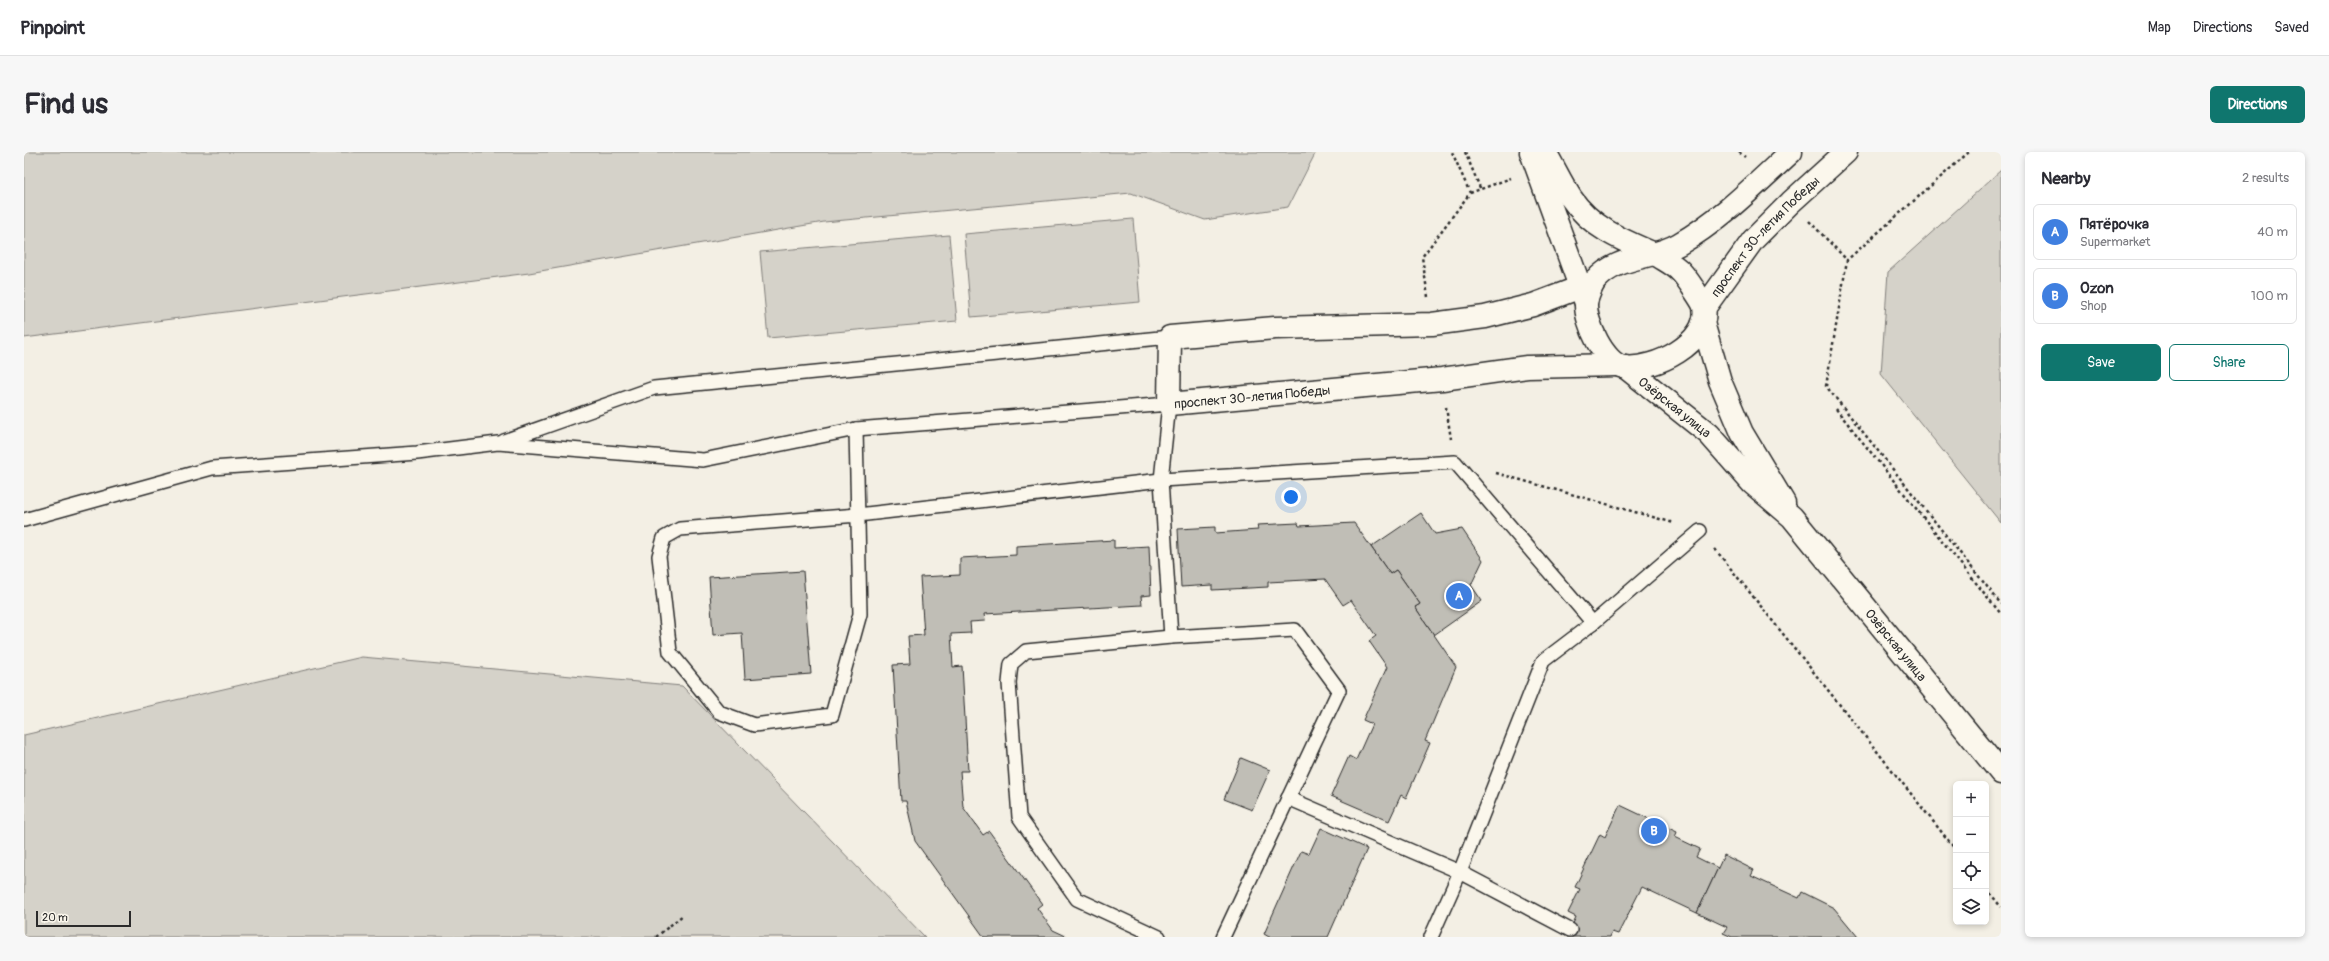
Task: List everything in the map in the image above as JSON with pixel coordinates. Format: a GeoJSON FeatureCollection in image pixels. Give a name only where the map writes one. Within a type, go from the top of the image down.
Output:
{"type":"FeatureCollection","features":[{"type":"Feature","properties":{"kind":"main road"},"geometry":{"type":"LineString","coordinates":[[1531,152],[1587,291],[1591,328],[1602,350],[1621,366],[1654,363],[1676,355],[1693,339],[1704,315],[1681,272],[1657,254],[1617,238],[1594,223],[1571,199],[1545,152]]}},
{"type":"Feature","properties":{"kind":"main road"},"geometry":{"type":"LineString","coordinates":[[1170,337],[1275,328],[1432,324],[1485,317],[1587,291],[1607,269],[1632,259],[1657,254],[1679,244],[1707,226],[1791,152]]}},
{"type":"Feature","properties":{"kind":"main road","name":"проспект 30-летия Победы"},"geometry":{"type":"LineString","coordinates":[[1704,315],[1753,240],[1791,202],[1846,152]]}},
{"type":"Feature","properties":{"kind":"main road","name":"Озёрская улица"},"geometry":{"type":"LineString","coordinates":[[1704,315],[1720,381],[1742,433],[1766,469],[1792,517]]}},
{"type":"Feature","properties":{"kind":"main road","name":"проспект 30-летия Победы"},"geometry":{"type":"LineString","coordinates":[[1170,337],[1169,404],[1442,379],[1527,367],[1621,366]]}},
{"type":"Feature","properties":{"kind":"main road","name":"Озёрская улица"},"geometry":{"type":"LineString","coordinates":[[1621,366],[1709,434],[1752,483],[1792,517],[2001,773]]}},
{"type":"Feature","properties":{"kind":"lane"},"geometry":{"type":"LineString","coordinates":[[498,443],[654,388],[1170,337]]}},
{"type":"Feature","properties":{"kind":"lane"},"geometry":{"type":"LineString","coordinates":[[24,520],[212,468],[417,453],[498,443],[703,460],[856,429],[1169,404],[1161,480],[1171,637]]}},
{"type":"Feature","properties":{"kind":"lane"},"geometry":{"type":"LineString","coordinates":[[856,429],[858,515],[860,614],[832,715],[754,725],[719,712],[670,652],[659,556],[664,538],[680,530],[858,515],[1161,480],[1455,462],[1594,623]]}},
{"type":"Feature","properties":{"kind":"lane"},"geometry":{"type":"LineString","coordinates":[[1431,937],[1460,872],[1543,661],[1594,623],[1700,530]]}},
{"type":"Feature","properties":{"kind":"lane"},"geometry":{"type":"LineString","coordinates":[[1159,937],[1076,899],[1019,816],[1009,683],[1011,664],[1026,651],[1171,637],[1295,630],[1335,684],[1339,690],[1223,937]]}},
{"type":"Feature","properties":{"kind":"lane"},"geometry":{"type":"LineString","coordinates":[[1288,798],[1460,872],[1570,930]]}},
{"type":"Feature","properties":{"kind":"path"},"geometry":{"type":"LineString","coordinates":[[1432,324],[1422,257],[1470,193],[1452,152]]}},
{"type":"Feature","properties":{"kind":"path"},"geometry":{"type":"LineString","coordinates":[[1465,152],[1481,190]]}},
{"type":"Feature","properties":{"kind":"path"},"geometry":{"type":"LineString","coordinates":[[1969,152],[1847,260],[1826,386],[2001,604]]}},
{"type":"Feature","properties":{"kind":"path"},"geometry":{"type":"LineString","coordinates":[[1442,379],[1455,462],[1700,530],[1953,846]]}},
{"type":"Feature","properties":{"kind":"path"},"geometry":{"type":"LineString","coordinates":[[1836,409],[2001,614]]}},
{"type":"Feature","properties":{"kind":"path"},"geometry":{"type":"LineString","coordinates":[[1987,889],[2001,907]]}},
{"type":"Feature","properties":{"kind":"path"},"geometry":{"type":"LineString","coordinates":[[656,937],[683,915]]}},
{"type":"Feature","properties":{"kind":"shaded area"},"geometry":{"type":"Polygon","coordinates":[[[24,152],[1316,152],[1288,207],[1205,220],[1131,193],[824,222],[529,273],[24,338],[24,152]]]}},
{"type":"Feature","properties":{"kind":"shaded area"},"geometry":{"type":"Polygon","coordinates":[[[2001,170],[2001,523],[1881,374],[1888,272],[2001,170]]]}},
{"type":"Feature","properties":{"kind":"shaded area"},"geometry":{"type":"Polygon","coordinates":[[[1133,219],[1140,302],[971,317],[964,234],[1133,219]]]}},
{"type":"Feature","properties":{"kind":"shaded area"},"geometry":{"type":"Polygon","coordinates":[[[949,235],[957,321],[768,338],[760,252],[949,235]]]}},
{"type":"Feature","properties":{"kind":"shaded area"},"geometry":{"type":"Polygon","coordinates":[[[362,657],[682,686],[925,937],[24,937],[24,735],[362,657]]]}},
{"type":"Feature","properties":{"kind":"building"},"geometry":{"type":"Polygon","coordinates":[[[1421,513],[1435,534],[1462,529],[1483,560],[1471,585],[1482,601],[1434,635],[1415,607],[1420,604],[1396,570],[1390,574],[1371,547],[1421,513]]]}},
{"type":"Feature","properties":{"kind":"building"},"geometry":{"type":"Polygon","coordinates":[[[1298,523],[1299,526],[1354,523],[1390,574],[1396,570],[1420,604],[1415,607],[1456,667],[1425,741],[1430,743],[1406,798],[1401,795],[1389,821],[1331,796],[1349,756],[1356,760],[1372,724],[1363,720],[1387,667],[1369,641],[1376,636],[1351,600],[1343,605],[1325,579],[1268,582],[1268,587],[1212,590],[1212,585],[1181,587],[1178,529],[1215,527],[1215,533],[1258,530],[1257,525],[1298,523]]]}},
{"type":"Feature","properties":{"kind":"building"},"geometry":{"type":"Polygon","coordinates":[[[1114,540],[1114,548],[1149,546],[1151,595],[1141,596],[1142,605],[984,614],[985,621],[970,622],[971,633],[951,634],[953,667],[962,666],[968,771],[960,771],[963,807],[983,835],[989,831],[1042,904],[1037,908],[1053,930],[1068,937],[984,937],[915,841],[906,801],[901,801],[893,665],[910,664],[908,636],[924,635],[920,577],[960,575],[960,558],[1016,555],[1016,546],[1114,540]]]}},
{"type":"Feature","properties":{"kind":"building"},"geometry":{"type":"Polygon","coordinates":[[[803,571],[811,674],[745,679],[742,633],[713,635],[709,577],[803,571]]]}},
{"type":"Feature","properties":{"kind":"building"},"geometry":{"type":"Polygon","coordinates":[[[1241,758],[1270,770],[1252,810],[1224,799],[1241,758]]]}},
{"type":"Feature","properties":{"kind":"building"},"geometry":{"type":"Polygon","coordinates":[[[1620,805],[1677,832],[1675,837],[1700,849],[1696,857],[1718,868],[1697,913],[1642,887],[1618,934],[1612,932],[1610,937],[1567,937],[1576,917],[1568,913],[1580,889],[1575,887],[1600,834],[1605,837],[1620,805]]]}},
{"type":"Feature","properties":{"kind":"building"},"geometry":{"type":"Polygon","coordinates":[[[1321,828],[1367,849],[1328,937],[1269,937],[1264,934],[1301,851],[1309,854],[1321,828]]]}},
{"type":"Feature","properties":{"kind":"building"},"geometry":{"type":"Polygon","coordinates":[[[1724,855],[1754,870],[1751,876],[1799,898],[1802,892],[1834,908],[1858,937],[1732,937],[1723,933],[1727,927],[1697,913],[1724,855]]]}},
{"type":"Feature","properties":{"kind":"place","name":"Пятёрочка"},"geometry":{"type":"Point","coordinates":[1459,596]}},
{"type":"Feature","properties":{"kind":"place","name":"Ozon"},"geometry":{"type":"Point","coordinates":[1654,831]}}]}
